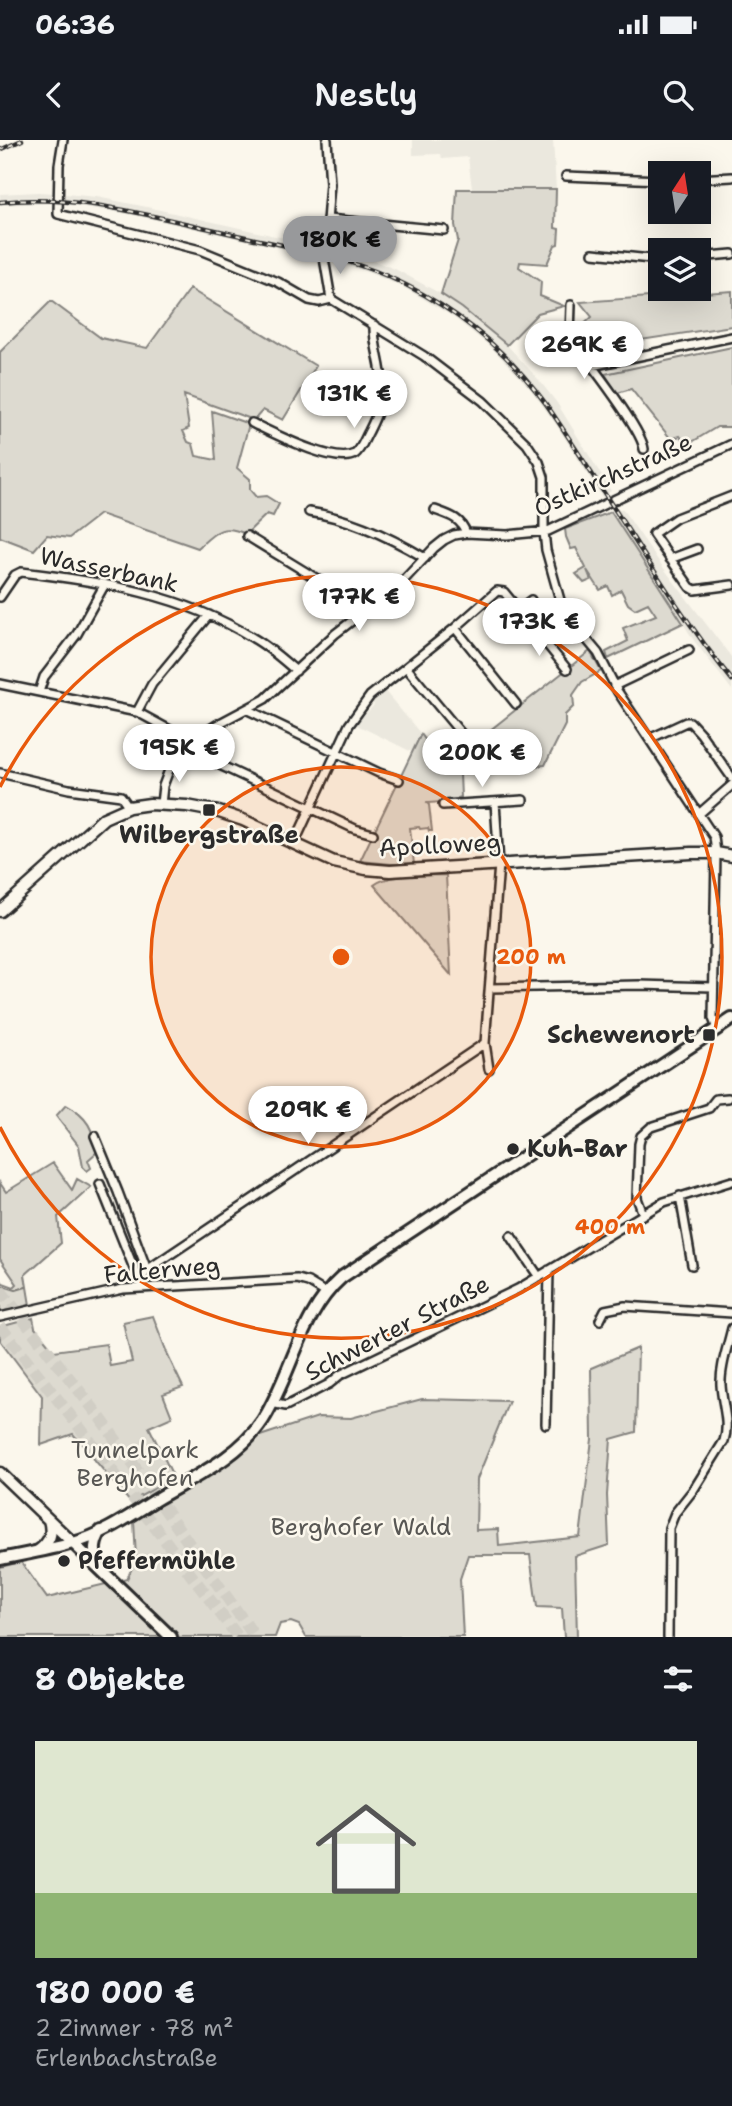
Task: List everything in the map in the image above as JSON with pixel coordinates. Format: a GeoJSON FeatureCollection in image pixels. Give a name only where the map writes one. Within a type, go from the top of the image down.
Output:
{"type":"FeatureCollection","features":[{"type":"Feature","properties":{"kind":"main road"},"geometry":{"type":"LineString","coordinates":[[0,1559],[73,1543],[101,1531],[228,1456],[263,1420],[293,1351],[326,1293],[342,1277],[732,1019]]}},
{"type":"Feature","properties":{"kind":"main road"},"geometry":{"type":"LineString","coordinates":[[100,1568],[94,1554],[94,1545],[101,1531]]}},
{"type":"Feature","properties":{"kind":"main road"},"geometry":{"type":"LineString","coordinates":[[73,1543],[171,1637]]}},
{"type":"Feature","properties":{"kind":"street"},"geometry":{"type":"LineString","coordinates":[[63,140],[59,165],[58,214],[200,250],[278,282],[309,300],[320,302],[331,299],[424,355],[494,410],[527,444],[544,477],[544,532],[550,569],[560,600],[572,622],[598,653],[614,686],[715,837],[713,1018],[717,1029]]}},
{"type":"Feature","properties":{"kind":"street"},"geometry":{"type":"LineString","coordinates":[[327,140],[330,184],[324,264],[331,299]]}},
{"type":"Feature","properties":{"kind":"street"},"geometry":{"type":"LineString","coordinates":[[566,176],[648,179]]}},
{"type":"Feature","properties":{"kind":"street"},"geometry":{"type":"LineString","coordinates":[[711,178],[732,177]]}},
{"type":"Feature","properties":{"kind":"street"},"geometry":{"type":"LineString","coordinates":[[328,219],[444,230]]}},
{"type":"Feature","properties":{"kind":"street"},"geometry":{"type":"LineString","coordinates":[[593,253],[648,259]]}},
{"type":"Feature","properties":{"kind":"street"},"geometry":{"type":"LineString","coordinates":[[711,256],[732,254]]}},
{"type":"Feature","properties":{"kind":"street"},"geometry":{"type":"LineString","coordinates":[[571,305],[571,340],[640,435],[644,449]]}},
{"type":"Feature","properties":{"kind":"street"},"geometry":{"type":"LineString","coordinates":[[252,423],[295,443],[330,455],[350,456],[358,452],[378,414],[381,401],[381,366],[374,325]]}},
{"type":"Feature","properties":{"kind":"street"},"geometry":{"type":"LineString","coordinates":[[591,366],[732,337]]}},
{"type":"Feature","properties":{"kind":"street","name":"Ostkirchstraße"},"geometry":{"type":"LineString","coordinates":[[161,804],[163,786],[169,770],[188,743],[265,699],[335,634],[402,582],[444,540],[466,533],[507,535],[544,532],[732,444]]}},
{"type":"Feature","properties":{"kind":"street"},"geometry":{"type":"LineString","coordinates":[[732,496],[676,518],[653,534],[695,590],[732,584]]}},
{"type":"Feature","properties":{"kind":"street"},"geometry":{"type":"LineString","coordinates":[[435,510],[458,520],[463,524],[466,533]]}},
{"type":"Feature","properties":{"kind":"street"},"geometry":{"type":"LineString","coordinates":[[309,512],[325,514],[371,531],[425,558]]}},
{"type":"Feature","properties":{"kind":"street"},"geometry":{"type":"LineString","coordinates":[[247,536],[350,598],[364,611]]}},
{"type":"Feature","properties":{"kind":"street"},"geometry":{"type":"LineString","coordinates":[[670,559],[697,549]]}},
{"type":"Feature","properties":{"kind":"street","name":"Wasserbank"},"geometry":{"type":"LineString","coordinates":[[0,597],[15,575],[21,572],[105,584],[161,597],[209,615],[250,636],[296,671]]}},
{"type":"Feature","properties":{"kind":"street"},"geometry":{"type":"LineString","coordinates":[[39,692],[44,677],[77,634],[105,584]]}},
{"type":"Feature","properties":{"kind":"street"},"geometry":{"type":"LineString","coordinates":[[295,844],[354,716],[370,696],[498,591],[504,592],[519,608],[567,669]]}},
{"type":"Feature","properties":{"kind":"street"},"geometry":{"type":"LineString","coordinates":[[519,608],[531,600]]}},
{"type":"Feature","properties":{"kind":"street"},"geometry":{"type":"LineString","coordinates":[[137,712],[152,684],[209,615]]}},
{"type":"Feature","properties":{"kind":"street"},"geometry":{"type":"LineString","coordinates":[[455,628],[516,704]]}},
{"type":"Feature","properties":{"kind":"street"},"geometry":{"type":"LineString","coordinates":[[614,686],[689,650]]}},
{"type":"Feature","properties":{"kind":"street"},"geometry":{"type":"LineString","coordinates":[[406,667],[469,743]]}},
{"type":"Feature","properties":{"kind":"street"},"geometry":{"type":"LineString","coordinates":[[0,684],[137,712],[175,732],[207,759],[310,808],[373,834]]}},
{"type":"Feature","properties":{"kind":"street"},"geometry":{"type":"LineString","coordinates":[[248,710],[399,780]]}},
{"type":"Feature","properties":{"kind":"street"},"geometry":{"type":"LineString","coordinates":[[649,739],[690,722],[732,778]]}},
{"type":"Feature","properties":{"kind":"street"},"geometry":{"type":"LineString","coordinates":[[0,773],[69,789],[121,796],[130,807]]}},
{"type":"Feature","properties":{"kind":"street"},"geometry":{"type":"LineString","coordinates":[[700,813],[732,785]]}},
{"type":"Feature","properties":{"kind":"street"},"geometry":{"type":"LineString","coordinates":[[443,805],[523,800]]}},
{"type":"Feature","properties":{"kind":"street"},"geometry":{"type":"LineString","coordinates":[[489,1069],[485,1044],[499,864],[495,802]]}},
{"type":"Feature","properties":{"kind":"street"},"geometry":{"type":"LineString","coordinates":[[0,911],[104,818],[130,807],[161,804]]}},
{"type":"Feature","properties":{"kind":"street","name":"Apolloweg"},"geometry":{"type":"LineString","coordinates":[[161,804],[219,812],[243,820],[334,862],[390,872],[691,853],[732,856]]}},
{"type":"Feature","properties":{"kind":"street"},"geometry":{"type":"LineString","coordinates":[[490,988],[639,985],[713,987]]}},
{"type":"Feature","properties":{"kind":"street"},"geometry":{"type":"LineString","coordinates":[[142,1285],[147,1270],[485,1044]]}},
{"type":"Feature","properties":{"kind":"street"},"geometry":{"type":"LineString","coordinates":[[643,1214],[637,1198],[641,1136],[651,1127],[709,1108],[716,1099],[728,1098]]}},
{"type":"Feature","properties":{"kind":"street"},"geometry":{"type":"LineString","coordinates":[[95,1136],[147,1270]]}},
{"type":"Feature","properties":{"kind":"street","name":"Schwerter Straße"},"geometry":{"type":"LineString","coordinates":[[271,1404],[286,1406],[329,1384],[340,1375],[518,1289],[664,1202],[732,1181]]}},
{"type":"Feature","properties":{"kind":"street"},"geometry":{"type":"LineString","coordinates":[[100,1184],[142,1285]]}},
{"type":"Feature","properties":{"kind":"street"},"geometry":{"type":"LineString","coordinates":[[105,1196],[113,1191],[118,1192]]}},
{"type":"Feature","properties":{"kind":"street"},"geometry":{"type":"LineString","coordinates":[[680,1196],[692,1265]]}},
{"type":"Feature","properties":{"kind":"street"},"geometry":{"type":"LineString","coordinates":[[121,1237],[133,1232]]}},
{"type":"Feature","properties":{"kind":"street"},"geometry":{"type":"LineString","coordinates":[[511,1236],[539,1277]]}},
{"type":"Feature","properties":{"kind":"street"},"geometry":{"type":"LineString","coordinates":[[545,1423],[550,1270]]}},
{"type":"Feature","properties":{"kind":"street","name":"Falterweg"},"geometry":{"type":"LineString","coordinates":[[0,1317],[142,1285],[297,1279],[326,1293]]}},
{"type":"Feature","properties":{"kind":"street"},"geometry":{"type":"LineString","coordinates":[[600,1320],[605,1310],[625,1306],[732,1313]]}},
{"type":"Feature","properties":{"kind":"street"},"geometry":{"type":"LineString","coordinates":[[668,1637],[669,1528],[675,1513],[694,1489],[724,1441],[727,1427],[721,1384],[732,1328]]}},
{"type":"Feature","properties":{"kind":"street"},"geometry":{"type":"LineString","coordinates":[[0,1473],[73,1543]]}},
{"type":"Feature","properties":{"kind":"street"},"geometry":{"type":"LineString","coordinates":[[38,1551],[46,1545],[51,1535],[49,1520]]}},
{"type":"Feature","properties":{"kind":"shaded area"},"geometry":{"type":"Polygon","coordinates":[[[413,140],[553,140],[556,189],[472,189],[468,157],[442,159],[441,154],[413,155],[413,140]]]}},
{"type":"Feature","properties":{"kind":"shaded area"},"geometry":{"type":"Polygon","coordinates":[[[54,193],[53,203],[0,205],[0,194],[54,193]]]}},
{"type":"Feature","properties":{"kind":"shaded area"},"geometry":{"type":"Polygon","coordinates":[[[65,194],[147,207],[318,246],[319,249],[317,256],[134,215],[65,204],[65,194]]]}},
{"type":"Feature","properties":{"kind":"shaded area"},"geometry":{"type":"Polygon","coordinates":[[[332,250],[366,258],[395,269],[441,294],[482,323],[507,345],[557,403],[611,491],[602,497],[530,388],[492,348],[452,316],[405,288],[329,260],[332,250]]]}},
{"type":"Feature","properties":{"kind":"shaded area"},"geometry":{"type":"Polygon","coordinates":[[[610,510],[623,510],[732,658],[732,690],[695,642],[610,510]]]}},
{"type":"Feature","properties":{"kind":"shaded area"},"geometry":{"type":"Polygon","coordinates":[[[383,689],[421,734],[412,752],[355,724],[360,714],[363,716],[374,705],[371,701],[383,689]]]}},
{"type":"Feature","properties":{"kind":"green space"},"geometry":{"type":"Polygon","coordinates":[[[457,189],[556,189],[555,228],[559,229],[558,244],[555,245],[547,264],[520,262],[519,267],[541,282],[540,296],[564,306],[538,313],[507,345],[441,294],[458,240],[455,225],[457,189]]]}},
{"type":"Feature","properties":{"kind":"green space"},"geometry":{"type":"Polygon","coordinates":[[[190,289],[316,366],[283,420],[263,410],[254,420],[184,395],[189,428],[183,431],[188,442],[193,444],[196,456],[216,460],[212,411],[249,424],[237,468],[250,479],[250,490],[256,497],[266,496],[279,504],[273,516],[267,514],[246,534],[231,529],[219,531],[198,548],[100,514],[69,538],[47,535],[34,550],[0,537],[0,352],[51,301],[101,338],[147,348],[190,289]]]}},
{"type":"Feature","properties":{"kind":"green space"},"geometry":{"type":"Polygon","coordinates":[[[732,291],[732,326],[634,341],[635,350],[595,359],[580,343],[578,330],[592,317],[580,302],[648,297],[648,301],[711,301],[711,293],[732,291]]]}},
{"type":"Feature","properties":{"kind":"green space"},"geometry":{"type":"Polygon","coordinates":[[[732,347],[732,427],[717,427],[687,445],[680,436],[671,439],[631,389],[617,393],[605,374],[732,347]]]}},
{"type":"Feature","properties":{"kind":"green space"},"geometry":{"type":"Polygon","coordinates":[[[611,512],[683,623],[608,659],[606,652],[628,641],[623,628],[656,615],[648,603],[635,609],[628,604],[621,590],[612,595],[608,586],[600,590],[587,570],[591,580],[584,583],[576,574],[586,568],[576,548],[571,549],[565,529],[611,512]]]}},
{"type":"Feature","properties":{"kind":"green space"},"geometry":{"type":"Polygon","coordinates":[[[590,651],[601,671],[582,682],[573,695],[574,706],[565,715],[565,725],[545,765],[460,774],[461,797],[458,801],[427,803],[432,831],[428,828],[410,828],[414,864],[360,861],[421,734],[446,765],[590,651]]]}},
{"type":"Feature","properties":{"kind":"green space"},"geometry":{"type":"Polygon","coordinates":[[[446,875],[451,975],[374,885],[398,877],[446,875]]]}},
{"type":"Feature","properties":{"kind":"green space"},"geometry":{"type":"Polygon","coordinates":[[[66,1105],[84,1119],[94,1137],[97,1152],[88,1160],[91,1168],[87,1171],[83,1167],[79,1146],[56,1116],[66,1105]]]}},
{"type":"Feature","properties":{"kind":"green space"},"geometry":{"type":"Polygon","coordinates":[[[53,1163],[72,1190],[77,1179],[91,1187],[58,1217],[61,1243],[25,1275],[30,1305],[0,1312],[0,1279],[14,1287],[17,1284],[0,1259],[0,1183],[6,1192],[53,1163]]]}},
{"type":"Feature","properties":{"kind":"green space","name":"Tunnelpark Berghofen"},"geometry":{"type":"Polygon","coordinates":[[[153,1316],[183,1387],[163,1394],[172,1417],[149,1427],[174,1478],[130,1502],[73,1434],[41,1445],[42,1396],[0,1340],[0,1327],[33,1318],[35,1328],[54,1351],[106,1344],[110,1366],[132,1362],[123,1322],[153,1316]]]}},
{"type":"Feature","properties":{"kind":"green space","name":"Berghofer Wald"},"geometry":{"type":"Polygon","coordinates":[[[638,1348],[636,1432],[611,1439],[607,1495],[609,1545],[575,1556],[577,1637],[564,1637],[562,1608],[537,1607],[530,1555],[468,1555],[460,1579],[463,1637],[306,1637],[299,1625],[291,1622],[280,1624],[275,1637],[164,1637],[161,1634],[158,1637],[0,1637],[0,1567],[21,1562],[47,1598],[127,1579],[136,1559],[134,1521],[231,1462],[257,1437],[318,1417],[351,1418],[422,1399],[509,1401],[477,1479],[476,1530],[498,1529],[499,1546],[580,1537],[592,1439],[591,1368],[638,1348]]]}},
{"type":"Feature","properties":{"kind":"waterway"},"geometry":{"type":"LineString","coordinates":[[0,1285],[16,1290],[26,1287]]}},
{"type":"Feature","properties":{"kind":"tunnel"},"geometry":{"type":"LineString","coordinates":[[0,1290],[99,1416],[255,1637]]}},
{"type":"Feature","properties":{"kind":"tunnel"},"geometry":{"type":"LineString","coordinates":[[0,1326],[238,1637]]}},
{"type":"Feature","properties":{"kind":"railway"},"geometry":{"type":"LineString","coordinates":[[0,150],[22,140]]}},
{"type":"Feature","properties":{"kind":"railway"},"geometry":{"type":"LineString","coordinates":[[0,202],[57,201],[169,219],[368,268],[433,300],[494,346],[513,364],[546,404],[680,610],[732,680]]}},
{"type":"Feature","properties":{"kind":"place","name":"Wilbergstraße"},"geometry":{"type":"Point","coordinates":[209,810]}},
{"type":"Feature","properties":{"kind":"place","name":"Schewenort"},"geometry":{"type":"Point","coordinates":[709,1035]}},
{"type":"Feature","properties":{"kind":"place","name":"Kuh-Bar"},"geometry":{"type":"Point","coordinates":[513,1149]}},
{"type":"Feature","properties":{"kind":"place","name":"Pfeffermühle"},"geometry":{"type":"Point","coordinates":[64,1561]}}]}
